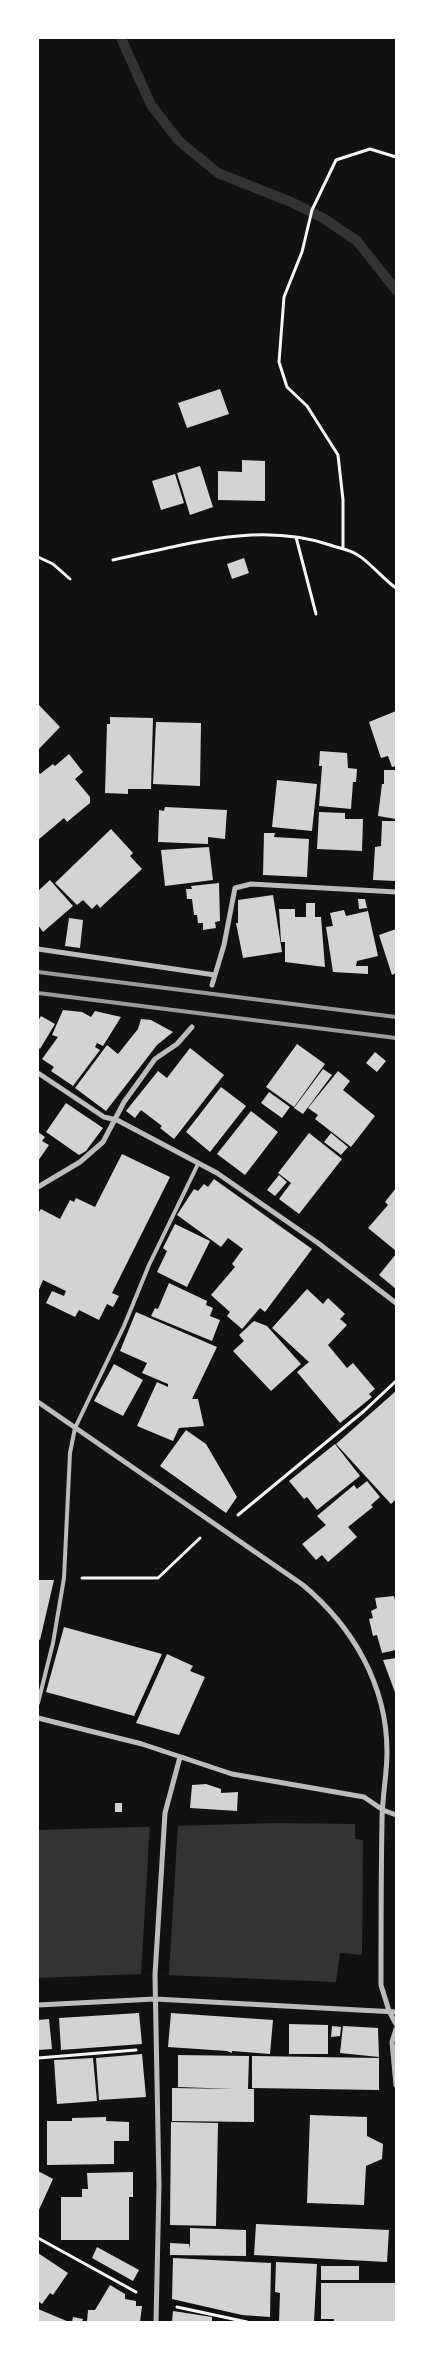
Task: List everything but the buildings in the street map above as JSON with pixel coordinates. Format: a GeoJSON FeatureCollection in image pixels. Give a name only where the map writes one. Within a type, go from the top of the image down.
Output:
{"type":"FeatureCollection","features":[{"type":"Feature","properties":{"kind":"street"},"geometry":{"type":"LineString","coordinates":[[212,984],[224,945],[235,888],[251,884],[396,892]]}},
{"type":"Feature","properties":{"kind":"street"},"geometry":{"type":"LineString","coordinates":[[38,949],[215,976]]}},
{"type":"Feature","properties":{"kind":"street"},"geometry":{"type":"LineString","coordinates":[[38,1187],[80,1162],[103,1142],[124,1102],[155,1059],[177,1044],[192,1028]]}},
{"type":"Feature","properties":{"kind":"street"},"geometry":{"type":"LineString","coordinates":[[38,1073],[104,1118],[116,1120],[217,1173],[318,1243],[396,1303]]}},
{"type":"Feature","properties":{"kind":"street"},"geometry":{"type":"LineString","coordinates":[[38,1402],[303,1585],[322,1601],[354,1640],[378,1691],[384,1721],[387,1752],[382,1818],[381,1984],[389,2011],[396,2024]]}},
{"type":"Feature","properties":{"kind":"street"},"geometry":{"type":"LineString","coordinates":[[38,1718],[142,1744],[232,1774],[364,1797],[383,1810],[396,1815]]}},
{"type":"Feature","properties":{"kind":"street"},"geometry":{"type":"LineString","coordinates":[[156,2322],[158,2302],[159,2186],[155,1975],[165,1813],[180,1757]]}},
{"type":"Feature","properties":{"kind":"street"},"geometry":{"type":"LineString","coordinates":[[38,2006],[155,1999],[396,2012]]}},
{"type":"Feature","properties":{"kind":"street"},"geometry":{"type":"LineString","coordinates":[[396,2029],[392,2042],[396,2084]]}},
{"type":"Feature","properties":{"kind":"lane"},"geometry":{"type":"LineString","coordinates":[[38,1704],[53,1643],[64,1578],[70,1453],[75,1428],[198,1164]]}},
{"type":"Feature","properties":{"kind":"path"},"geometry":{"type":"LineString","coordinates":[[343,549],[343,500],[338,456],[307,406],[287,387],[278,362],[284,297],[302,252],[312,210],[336,160],[370,149],[396,158]]}},
{"type":"Feature","properties":{"kind":"path"},"geometry":{"type":"LineString","coordinates":[[113,560],[179,545],[232,536],[272,534],[296,537],[356,554],[396,588]]}},
{"type":"Feature","properties":{"kind":"path"},"geometry":{"type":"LineString","coordinates":[[296,537],[316,614]]}},
{"type":"Feature","properties":{"kind":"path"},"geometry":{"type":"LineString","coordinates":[[38,557],[54,564],[70,579]]}},
{"type":"Feature","properties":{"kind":"path"},"geometry":{"type":"LineString","coordinates":[[222,1529],[364,1411],[396,1381]]}},
{"type":"Feature","properties":{"kind":"path"},"geometry":{"type":"LineString","coordinates":[[64,1578],[158,1578],[214,1523]]}},
{"type":"Feature","properties":{"kind":"path"},"geometry":{"type":"LineString","coordinates":[[38,2058],[156,2048]]}},
{"type":"Feature","properties":{"kind":"path"},"geometry":{"type":"LineString","coordinates":[[38,2238],[158,2302],[247,2322]]}},
{"type":"Feature","properties":{"kind":"shaded area"},"geometry":{"type":"Polygon","coordinates":[[[275,1823],[355,1824],[355,1839],[396,1844],[396,1958],[340,1953],[336,1982],[139,1974],[38,1978],[38,1830],[275,1823]]]}},
{"type":"Feature","properties":{"kind":"pier"},"geometry":{"type":"Polygon","coordinates":[[[150,1823],[178,1823],[169,1975],[141,1974],[150,1823]]]}},
{"type":"Feature","properties":{"kind":"pier"},"geometry":{"type":"Polygon","coordinates":[[[363,1838],[396,1841],[396,1961],[362,1958],[363,1838]]]}},
{"type":"Feature","properties":{"kind":"waterway"},"geometry":{"type":"LineString","coordinates":[[121,38],[151,105],[179,141],[218,173],[291,202],[323,218],[357,241],[396,290]]}},
{"type":"Feature","properties":{"kind":"railway"},"geometry":{"type":"LineString","coordinates":[[38,972],[396,1017]]}},
{"type":"Feature","properties":{"kind":"railway"},"geometry":{"type":"LineString","coordinates":[[38,993],[396,1038]]}}]}
